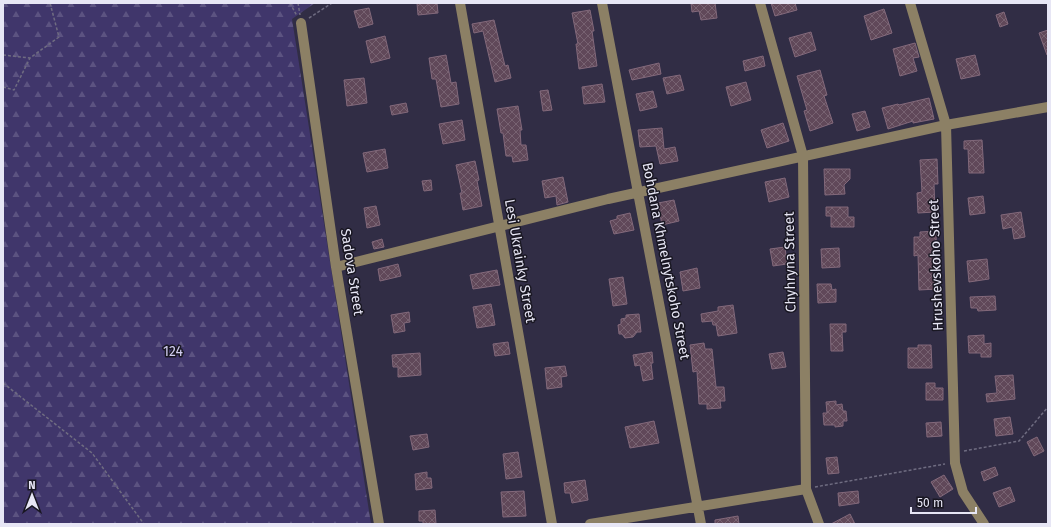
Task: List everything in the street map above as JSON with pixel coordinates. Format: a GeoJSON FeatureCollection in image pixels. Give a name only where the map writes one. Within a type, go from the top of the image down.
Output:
{"type":"FeatureCollection","features":[{"type":"Feature","properties":{"kind":"street","name":"Lesi Ukrainky Street"},"geometry":{"type":"LineString","coordinates":[[460,3],[552,524]]}},
{"type":"Feature","properties":{"kind":"street","name":"Bohdana Khmelnytskoho Street"},"geometry":{"type":"LineString","coordinates":[[602,3],[701,524]]}},
{"type":"Feature","properties":{"kind":"street","name":"Chyhryna Street"},"geometry":{"type":"LineString","coordinates":[[760,3],[804,156],[806,489],[819,524]]}},
{"type":"Feature","properties":{"kind":"street","name":"Hrushevskoho Street"},"geometry":{"type":"LineString","coordinates":[[910,3],[946,125],[955,458],[963,492],[984,524]]}},
{"type":"Feature","properties":{"kind":"street","name":"Sadova Street"},"geometry":{"type":"LineString","coordinates":[[301,23],[336,267],[379,524]]}},
{"type":"Feature","properties":{"kind":"street"},"geometry":{"type":"LineString","coordinates":[[336,267],[500,225],[638,192],[946,125],[1048,107]]}},
{"type":"Feature","properties":{"kind":"street"},"geometry":{"type":"LineString","coordinates":[[590,524],[806,489]]}},
{"type":"Feature","properties":{"kind":"path"},"geometry":{"type":"LineString","coordinates":[[3,87],[14,90],[30,58],[59,37],[50,3]]}},
{"type":"Feature","properties":{"kind":"path"},"geometry":{"type":"LineString","coordinates":[[290,3],[301,23]]}},
{"type":"Feature","properties":{"kind":"path"},"geometry":{"type":"LineString","coordinates":[[298,3],[301,23]]}},
{"type":"Feature","properties":{"kind":"path"},"geometry":{"type":"LineString","coordinates":[[301,23],[332,3]]}},
{"type":"Feature","properties":{"kind":"path"},"geometry":{"type":"LineString","coordinates":[[3,55],[30,58]]}},
{"type":"Feature","properties":{"kind":"path"},"geometry":{"type":"LineString","coordinates":[[3,383],[92,453],[144,524]]}},
{"type":"Feature","properties":{"kind":"path"},"geometry":{"type":"LineString","coordinates":[[806,489],[955,458],[1019,440],[1048,407]]}},
{"type":"Feature","properties":{"kind":"green space","name":"124"},"geometry":{"type":"Polygon","coordinates":[[[3,3],[315,3],[292,19],[371,524],[3,524],[3,3]]]}},
{"type":"Feature","properties":{"kind":"building"},"geometry":{"type":"Polygon","coordinates":[[[417,3],[437,3],[438,13],[418,15],[417,3]]]}},
{"type":"Feature","properties":{"kind":"building"},"geometry":{"type":"Polygon","coordinates":[[[691,3],[715,3],[717,18],[701,20],[699,11],[692,12],[691,3]]]}},
{"type":"Feature","properties":{"kind":"building"},"geometry":{"type":"Polygon","coordinates":[[[771,3],[795,3],[797,10],[775,16],[771,3]]]}},
{"type":"Feature","properties":{"kind":"building"},"geometry":{"type":"Polygon","coordinates":[[[369,8],[373,24],[359,28],[354,11],[369,8]]]}},
{"type":"Feature","properties":{"kind":"building"},"geometry":{"type":"Polygon","coordinates":[[[884,9],[892,33],[871,40],[864,16],[884,9]]]}},
{"type":"Feature","properties":{"kind":"building"},"geometry":{"type":"Polygon","coordinates":[[[590,10],[594,31],[592,31],[597,66],[579,69],[576,44],[578,44],[572,13],[590,10]]]}},
{"type":"Feature","properties":{"kind":"building"},"geometry":{"type":"Polygon","coordinates":[[[1004,12],[1008,24],[1000,27],[996,15],[1004,12]]]}},
{"type":"Feature","properties":{"kind":"building"},"geometry":{"type":"Polygon","coordinates":[[[494,20],[505,66],[508,65],[511,78],[495,82],[483,31],[474,33],[472,24],[494,20]]]}},
{"type":"Feature","properties":{"kind":"building"},"geometry":{"type":"Polygon","coordinates":[[[1048,30],[1048,55],[1047,55],[1039,33],[1048,30]]]}},
{"type":"Feature","properties":{"kind":"building"},"geometry":{"type":"Polygon","coordinates":[[[811,32],[816,50],[795,57],[789,38],[811,32]]]}},
{"type":"Feature","properties":{"kind":"building"},"geometry":{"type":"Polygon","coordinates":[[[385,36],[390,58],[371,63],[366,41],[385,36]]]}},
{"type":"Feature","properties":{"kind":"building"},"geometry":{"type":"Polygon","coordinates":[[[915,43],[919,57],[913,58],[917,71],[900,76],[893,49],[915,43]]]}},
{"type":"Feature","properties":{"kind":"building"},"geometry":{"type":"Polygon","coordinates":[[[446,55],[451,83],[456,82],[459,104],[441,107],[436,79],[432,79],[429,58],[446,55]]]}},
{"type":"Feature","properties":{"kind":"building"},"geometry":{"type":"Polygon","coordinates":[[[975,55],[980,75],[961,79],[956,59],[975,55]]]}},
{"type":"Feature","properties":{"kind":"building"},"geometry":{"type":"Polygon","coordinates":[[[763,56],[765,66],[745,71],[743,61],[763,56]]]}},
{"type":"Feature","properties":{"kind":"building"},"geometry":{"type":"Polygon","coordinates":[[[659,63],[661,74],[632,80],[629,70],[659,63]]]}},
{"type":"Feature","properties":{"kind":"building"},"geometry":{"type":"Polygon","coordinates":[[[820,70],[827,95],[824,96],[833,123],[810,131],[804,111],[807,110],[797,76],[820,70]]]}},
{"type":"Feature","properties":{"kind":"building"},"geometry":{"type":"Polygon","coordinates":[[[680,75],[684,90],[667,94],[663,78],[680,75]]]}},
{"type":"Feature","properties":{"kind":"building"},"geometry":{"type":"Polygon","coordinates":[[[364,78],[367,103],[347,106],[344,80],[364,78]]]}},
{"type":"Feature","properties":{"kind":"building"},"geometry":{"type":"Polygon","coordinates":[[[746,82],[751,100],[731,106],[726,87],[746,82]]]}},
{"type":"Feature","properties":{"kind":"building"},"geometry":{"type":"Polygon","coordinates":[[[602,84],[605,102],[584,104],[582,87],[602,84]]]}},
{"type":"Feature","properties":{"kind":"building"},"geometry":{"type":"Polygon","coordinates":[[[548,90],[552,110],[543,111],[540,91],[548,90]]]}},
{"type":"Feature","properties":{"kind":"building"},"geometry":{"type":"Polygon","coordinates":[[[653,91],[657,107],[640,111],[636,94],[653,91]]]}},
{"type":"Feature","properties":{"kind":"building"},"geometry":{"type":"Polygon","coordinates":[[[929,98],[934,119],[913,123],[913,121],[888,129],[882,108],[929,98]]]}},
{"type":"Feature","properties":{"kind":"building"},"geometry":{"type":"Polygon","coordinates":[[[406,103],[408,112],[392,115],[390,106],[406,103]]]}},
{"type":"Feature","properties":{"kind":"building"},"geometry":{"type":"Polygon","coordinates":[[[518,106],[522,130],[520,130],[521,145],[526,145],[528,160],[513,162],[512,156],[506,156],[503,133],[501,133],[497,109],[518,106]]]}},
{"type":"Feature","properties":{"kind":"building"},"geometry":{"type":"Polygon","coordinates":[[[865,111],[870,127],[857,131],[852,114],[865,111]]]}},
{"type":"Feature","properties":{"kind":"building"},"geometry":{"type":"Polygon","coordinates":[[[462,120],[465,140],[443,144],[439,124],[462,120]]]}},
{"type":"Feature","properties":{"kind":"building"},"geometry":{"type":"Polygon","coordinates":[[[783,123],[789,141],[767,148],[761,130],[783,123]]]}},
{"type":"Feature","properties":{"kind":"building"},"geometry":{"type":"Polygon","coordinates":[[[662,128],[664,149],[675,147],[678,161],[660,164],[656,146],[640,147],[638,130],[662,128]]]}},
{"type":"Feature","properties":{"kind":"building"},"geometry":{"type":"Polygon","coordinates":[[[982,140],[984,173],[969,173],[968,149],[964,149],[964,141],[982,140]]]}},
{"type":"Feature","properties":{"kind":"building"},"geometry":{"type":"Polygon","coordinates":[[[385,149],[388,168],[367,172],[363,153],[385,149]]]}},
{"type":"Feature","properties":{"kind":"building"},"geometry":{"type":"Polygon","coordinates":[[[937,159],[938,184],[934,184],[935,212],[918,213],[917,193],[922,192],[920,160],[937,159]]]}},
{"type":"Feature","properties":{"kind":"building"},"geometry":{"type":"Polygon","coordinates":[[[475,161],[482,206],[463,210],[460,193],[462,193],[456,165],[475,161]]]}},
{"type":"Feature","properties":{"kind":"building"},"geometry":{"type":"Polygon","coordinates":[[[824,169],[850,169],[850,179],[844,185],[845,194],[825,195],[824,169]]]}},
{"type":"Feature","properties":{"kind":"building"},"geometry":{"type":"Polygon","coordinates":[[[563,177],[568,202],[557,205],[556,196],[545,198],[542,181],[563,177]]]}},
{"type":"Feature","properties":{"kind":"building"},"geometry":{"type":"Polygon","coordinates":[[[785,178],[789,197],[769,202],[765,182],[785,178]]]}},
{"type":"Feature","properties":{"kind":"building"},"geometry":{"type":"Polygon","coordinates":[[[431,180],[432,190],[424,191],[422,181],[431,180]]]}},
{"type":"Feature","properties":{"kind":"building"},"geometry":{"type":"Polygon","coordinates":[[[983,196],[985,213],[970,215],[968,198],[983,196]]]}},
{"type":"Feature","properties":{"kind":"building"},"geometry":{"type":"Polygon","coordinates":[[[674,200],[679,221],[662,225],[658,203],[674,200]]]}},
{"type":"Feature","properties":{"kind":"building"},"geometry":{"type":"Polygon","coordinates":[[[376,206],[380,225],[367,228],[364,208],[376,206]]]}},
{"type":"Feature","properties":{"kind":"building"},"geometry":{"type":"Polygon","coordinates":[[[826,207],[848,207],[848,217],[854,217],[854,227],[831,227],[831,216],[826,216],[826,207]]]}},
{"type":"Feature","properties":{"kind":"building"},"geometry":{"type":"Polygon","coordinates":[[[1021,212],[1025,237],[1014,239],[1012,227],[1003,229],[1001,215],[1021,212]]]}},
{"type":"Feature","properties":{"kind":"building"},"geometry":{"type":"Polygon","coordinates":[[[630,213],[634,230],[614,234],[610,221],[617,219],[617,216],[630,213]]]}},
{"type":"Feature","properties":{"kind":"building"},"geometry":{"type":"Polygon","coordinates":[[[936,231],[937,289],[919,290],[918,255],[914,256],[914,237],[920,237],[920,232],[936,231]]]}},
{"type":"Feature","properties":{"kind":"building"},"geometry":{"type":"Polygon","coordinates":[[[382,239],[384,247],[374,249],[372,242],[382,239]]]}},
{"type":"Feature","properties":{"kind":"building"},"geometry":{"type":"Polygon","coordinates":[[[785,247],[787,264],[773,266],[770,249],[785,247]]]}},
{"type":"Feature","properties":{"kind":"building"},"geometry":{"type":"Polygon","coordinates":[[[839,248],[840,267],[822,268],[821,249],[839,248]]]}},
{"type":"Feature","properties":{"kind":"building"},"geometry":{"type":"Polygon","coordinates":[[[987,259],[989,279],[969,282],[967,261],[987,259]]]}},
{"type":"Feature","properties":{"kind":"building"},"geometry":{"type":"Polygon","coordinates":[[[398,264],[401,276],[380,281],[378,269],[398,264]]]}},
{"type":"Feature","properties":{"kind":"building"},"geometry":{"type":"Polygon","coordinates":[[[697,268],[700,288],[683,291],[680,272],[697,268]]]}},
{"type":"Feature","properties":{"kind":"building"},"geometry":{"type":"Polygon","coordinates":[[[497,270],[500,285],[473,289],[470,275],[497,270]]]}},
{"type":"Feature","properties":{"kind":"building"},"geometry":{"type":"Polygon","coordinates":[[[623,277],[627,304],[613,306],[609,279],[623,277]]]}},
{"type":"Feature","properties":{"kind":"building"},"geometry":{"type":"Polygon","coordinates":[[[817,284],[831,284],[832,290],[836,289],[836,302],[818,303],[817,284]]]}},
{"type":"Feature","properties":{"kind":"building"},"geometry":{"type":"Polygon","coordinates":[[[995,296],[996,310],[978,311],[977,308],[971,308],[970,297],[995,296]]]}},
{"type":"Feature","properties":{"kind":"building"},"geometry":{"type":"Polygon","coordinates":[[[491,304],[495,325],[477,328],[473,307],[491,304]]]}},
{"type":"Feature","properties":{"kind":"building"},"geometry":{"type":"Polygon","coordinates":[[[733,305],[737,333],[718,336],[716,325],[713,325],[712,321],[702,322],[701,314],[718,311],[718,307],[733,305]]]}},
{"type":"Feature","properties":{"kind":"building"},"geometry":{"type":"Polygon","coordinates":[[[409,312],[410,322],[404,323],[405,331],[394,333],[391,315],[409,312]]]}},
{"type":"Feature","properties":{"kind":"building"},"geometry":{"type":"Polygon","coordinates":[[[639,314],[641,332],[637,332],[633,337],[625,338],[622,334],[619,334],[618,325],[621,324],[621,319],[626,318],[626,315],[639,314]]]}},
{"type":"Feature","properties":{"kind":"building"},"geometry":{"type":"Polygon","coordinates":[[[830,324],[846,324],[846,332],[842,332],[843,351],[831,351],[830,324]]]}},
{"type":"Feature","properties":{"kind":"building"},"geometry":{"type":"Polygon","coordinates":[[[984,335],[984,344],[991,343],[991,357],[981,357],[981,353],[969,353],[968,336],[984,335]]]}},
{"type":"Feature","properties":{"kind":"building"},"geometry":{"type":"Polygon","coordinates":[[[508,342],[510,354],[495,356],[493,344],[508,342]]]}},
{"type":"Feature","properties":{"kind":"building"},"geometry":{"type":"Polygon","coordinates":[[[704,343],[705,349],[712,349],[716,387],[724,387],[725,401],[720,401],[721,408],[707,409],[707,404],[699,404],[697,371],[693,372],[690,345],[704,343]]]}},
{"type":"Feature","properties":{"kind":"building"},"geometry":{"type":"Polygon","coordinates":[[[918,345],[931,345],[932,368],[908,368],[908,348],[918,348],[918,345]]]}},
{"type":"Feature","properties":{"kind":"building"},"geometry":{"type":"Polygon","coordinates":[[[652,352],[653,363],[651,363],[653,379],[643,381],[640,365],[635,366],[633,355],[652,352]]]}},
{"type":"Feature","properties":{"kind":"building"},"geometry":{"type":"Polygon","coordinates":[[[783,352],[786,367],[772,369],[769,354],[783,352]]]}},
{"type":"Feature","properties":{"kind":"building"},"geometry":{"type":"Polygon","coordinates":[[[420,353],[421,375],[398,377],[398,367],[393,367],[392,355],[420,353]]]}},
{"type":"Feature","properties":{"kind":"building"},"geometry":{"type":"Polygon","coordinates":[[[565,366],[567,376],[561,377],[562,387],[547,389],[545,368],[565,366]]]}},
{"type":"Feature","properties":{"kind":"building"},"geometry":{"type":"Polygon","coordinates":[[[1013,375],[1015,399],[987,402],[986,394],[997,393],[995,376],[1013,375]]]}},
{"type":"Feature","properties":{"kind":"building"},"geometry":{"type":"Polygon","coordinates":[[[926,383],[935,383],[935,388],[943,388],[943,400],[926,400],[926,383]]]}},
{"type":"Feature","properties":{"kind":"building"},"geometry":{"type":"Polygon","coordinates":[[[836,401],[836,405],[842,404],[843,411],[846,411],[847,421],[843,421],[843,426],[835,427],[835,425],[824,425],[823,413],[827,413],[826,402],[836,401]]]}},
{"type":"Feature","properties":{"kind":"building"},"geometry":{"type":"Polygon","coordinates":[[[1010,417],[1013,434],[996,436],[994,419],[1010,417]]]}},
{"type":"Feature","properties":{"kind":"building"},"geometry":{"type":"Polygon","coordinates":[[[654,421],[659,443],[630,448],[625,427],[654,421]]]}},
{"type":"Feature","properties":{"kind":"building"},"geometry":{"type":"Polygon","coordinates":[[[941,422],[942,436],[927,437],[926,423],[941,422]]]}},
{"type":"Feature","properties":{"kind":"building"},"geometry":{"type":"Polygon","coordinates":[[[427,434],[429,447],[413,450],[410,436],[427,434]]]}},
{"type":"Feature","properties":{"kind":"building"},"geometry":{"type":"Polygon","coordinates":[[[1037,437],[1044,451],[1034,456],[1027,442],[1037,437]]]}},
{"type":"Feature","properties":{"kind":"building"},"geometry":{"type":"Polygon","coordinates":[[[518,452],[522,477],[506,479],[503,454],[518,452]]]}},
{"type":"Feature","properties":{"kind":"building"},"geometry":{"type":"Polygon","coordinates":[[[837,457],[839,473],[828,474],[826,458],[837,457]]]}},
{"type":"Feature","properties":{"kind":"building"},"geometry":{"type":"Polygon","coordinates":[[[995,467],[998,475],[984,481],[981,472],[995,467]]]}},
{"type":"Feature","properties":{"kind":"building"},"geometry":{"type":"Polygon","coordinates":[[[427,472],[427,478],[431,478],[432,488],[416,490],[415,474],[427,472]]]}},
{"type":"Feature","properties":{"kind":"building"},"geometry":{"type":"Polygon","coordinates":[[[944,475],[953,489],[940,497],[931,482],[944,475]]]}},
{"type":"Feature","properties":{"kind":"building"},"geometry":{"type":"Polygon","coordinates":[[[585,480],[588,500],[572,503],[570,493],[565,493],[564,483],[585,480]]]}},
{"type":"Feature","properties":{"kind":"building"},"geometry":{"type":"Polygon","coordinates":[[[1010,487],[1015,501],[999,507],[993,493],[1010,487]]]}},
{"type":"Feature","properties":{"kind":"building"},"geometry":{"type":"Polygon","coordinates":[[[524,491],[526,516],[503,517],[501,492],[524,491]]]}},
{"type":"Feature","properties":{"kind":"building"},"geometry":{"type":"Polygon","coordinates":[[[858,491],[859,503],[839,506],[838,493],[858,491]]]}},
{"type":"Feature","properties":{"kind":"building"},"geometry":{"type":"Polygon","coordinates":[[[435,510],[436,524],[423,524],[423,521],[419,521],[419,511],[435,510]]]}},
{"type":"Feature","properties":{"kind":"building"},"geometry":{"type":"Polygon","coordinates":[[[850,514],[855,524],[831,524],[850,514]]]}},
{"type":"Feature","properties":{"kind":"building"},"geometry":{"type":"Polygon","coordinates":[[[738,516],[739,524],[715,524],[715,520],[738,516]]]}}]}
